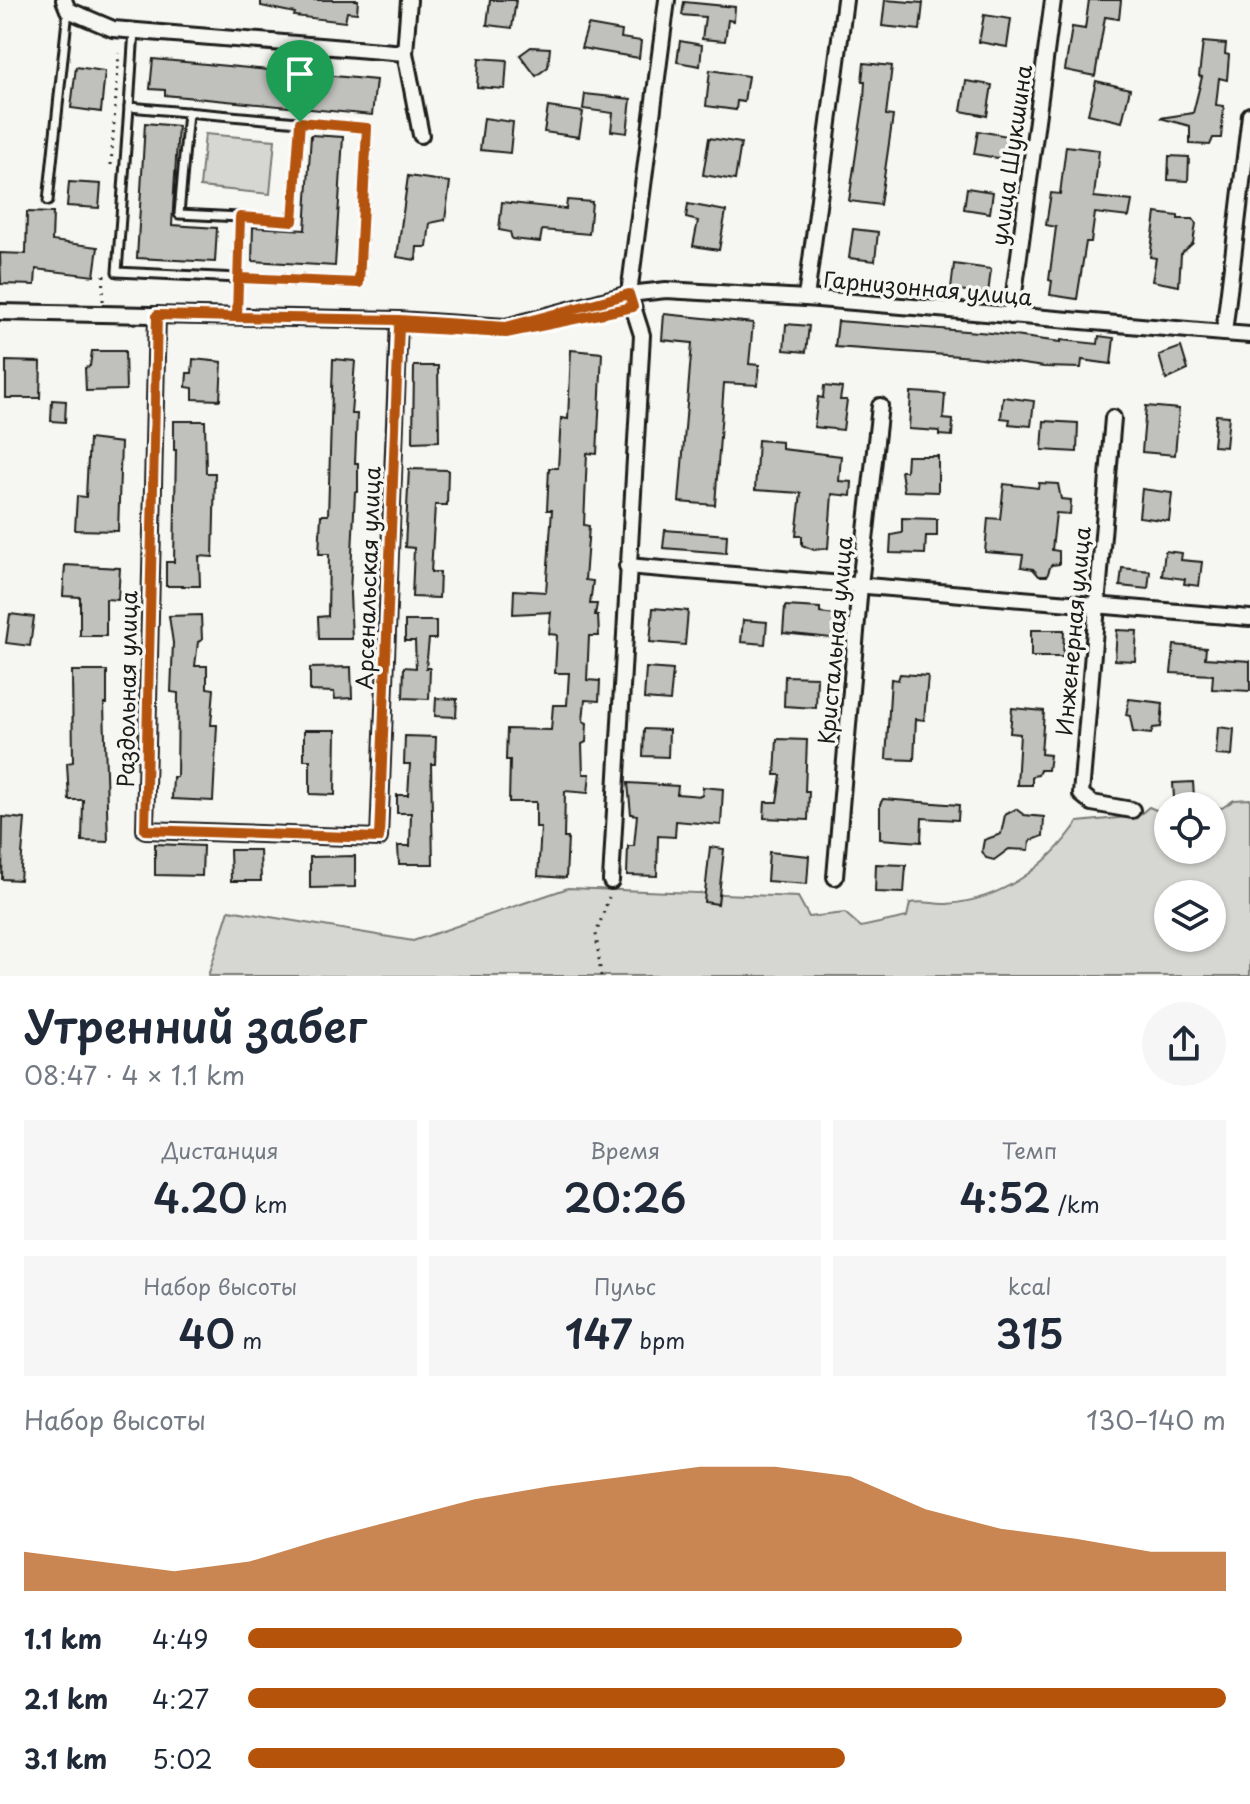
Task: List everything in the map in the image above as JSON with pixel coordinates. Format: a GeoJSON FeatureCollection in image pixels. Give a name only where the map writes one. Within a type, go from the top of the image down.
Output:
{"type":"FeatureCollection","features":[{"type":"Feature","properties":{"kind":"street"},"geometry":{"type":"LineString","coordinates":[[409,0],[405,53],[421,135]]}},
{"type":"Feature","properties":{"kind":"street"},"geometry":{"type":"LineString","coordinates":[[611,881],[642,335],[629,294],[667,0]]}},
{"type":"Feature","properties":{"kind":"street"},"geometry":{"type":"LineString","coordinates":[[806,298],[845,0]]}},
{"type":"Feature","properties":{"kind":"street","name":"улица Шукшина"},"geometry":{"type":"LineString","coordinates":[[1011,316],[1053,0]]}},
{"type":"Feature","properties":{"kind":"street"},"geometry":{"type":"LineString","coordinates":[[66,5],[113,29],[405,53]]}},
{"type":"Feature","properties":{"kind":"street"},"geometry":{"type":"LineString","coordinates":[[1224,333],[1250,115]]}},
{"type":"Feature","properties":{"kind":"street","name":"Гарнизонная улица"},"geometry":{"type":"LineString","coordinates":[[0,312],[399,320],[506,327],[629,294],[666,290],[806,298],[1250,335]]}},
{"type":"Feature","properties":{"kind":"street","name":"Раздольная улица"},"geometry":{"type":"LineString","coordinates":[[157,315],[145,830],[379,838]]}},
{"type":"Feature","properties":{"kind":"street","name":"Арсенальская улица"},"geometry":{"type":"LineString","coordinates":[[379,838],[399,320]]}},
{"type":"Feature","properties":{"kind":"street","name":"Кристальная улица"},"geometry":{"type":"LineString","coordinates":[[835,877],[860,585],[880,406]]}},
{"type":"Feature","properties":{"kind":"street","name":"Инженерная улица"},"geometry":{"type":"LineString","coordinates":[[1113,418],[1081,794],[1092,803],[1132,810]]}},
{"type":"Feature","properties":{"kind":"street"},"geometry":{"type":"LineString","coordinates":[[627,566],[1250,618]]}},
{"type":"Feature","properties":{"kind":"lane"},"geometry":{"type":"LineString","coordinates":[[48,201],[66,5]]}},
{"type":"Feature","properties":{"kind":"lane"},"geometry":{"type":"LineString","coordinates":[[129,107],[367,128],[359,283],[117,272],[134,30]]}},
{"type":"Feature","properties":{"kind":"lane"},"geometry":{"type":"LineString","coordinates":[[188,112],[179,214],[293,221],[300,122]]}},
{"type":"Feature","properties":{"kind":"lane"},"geometry":{"type":"LineString","coordinates":[[237,317],[240,217]]}},
{"type":"Feature","properties":{"kind":"path"},"geometry":{"type":"LineString","coordinates":[[601,976],[596,934],[609,898],[611,881]]}},
{"type":"Feature","properties":{"kind":"shaded area"},"geometry":{"type":"Polygon","coordinates":[[[205,134],[275,140],[270,194],[200,187],[205,134]]]}},
{"type":"Feature","properties":{"kind":"shaded area"},"geometry":{"type":"Polygon","coordinates":[[[1250,799],[1250,976],[208,976],[229,910],[413,941],[568,888],[798,897],[809,917],[845,913],[861,927],[907,917],[910,903],[947,904],[986,896],[1005,888],[1038,866],[1078,822],[1138,816],[1149,807],[1154,809],[1154,864],[1226,864],[1226,805],[1234,800],[1250,799]]]}},
{"type":"Feature","properties":{"kind":"building"},"geometry":{"type":"Polygon","coordinates":[[[261,0],[358,0],[357,13],[347,12],[345,22],[294,16],[295,13],[261,6],[261,0]]]}},
{"type":"Feature","properties":{"kind":"building"},"geometry":{"type":"Polygon","coordinates":[[[490,0],[516,0],[512,28],[487,25],[490,0]]]}},
{"type":"Feature","properties":{"kind":"building"},"geometry":{"type":"Polygon","coordinates":[[[885,0],[923,3],[920,30],[882,26],[885,0]]]}},
{"type":"Feature","properties":{"kind":"building"},"geometry":{"type":"Polygon","coordinates":[[[1089,0],[1121,0],[1119,19],[1105,17],[1095,76],[1065,70],[1072,27],[1085,29],[1089,0]]]}},
{"type":"Feature","properties":{"kind":"building"},"geometry":{"type":"Polygon","coordinates":[[[684,2],[735,7],[734,21],[728,20],[725,41],[702,39],[705,17],[682,15],[684,2]]]}},
{"type":"Feature","properties":{"kind":"building"},"geometry":{"type":"Polygon","coordinates":[[[984,15],[1011,19],[1007,47],[979,42],[984,15]]]}},
{"type":"Feature","properties":{"kind":"building"},"geometry":{"type":"Polygon","coordinates":[[[588,25],[622,31],[621,38],[641,41],[639,58],[581,48],[588,25]]]}},
{"type":"Feature","properties":{"kind":"building"},"geometry":{"type":"Polygon","coordinates":[[[680,41],[702,45],[700,66],[677,62],[680,41]]]}},
{"type":"Feature","properties":{"kind":"building"},"geometry":{"type":"Polygon","coordinates":[[[1203,42],[1226,44],[1225,54],[1229,55],[1227,80],[1219,78],[1216,105],[1224,106],[1221,138],[1213,138],[1210,145],[1190,144],[1190,126],[1160,118],[1193,113],[1202,77],[1199,76],[1203,42]]]}},
{"type":"Feature","properties":{"kind":"building"},"geometry":{"type":"Polygon","coordinates":[[[531,47],[550,48],[548,67],[536,76],[520,55],[531,47]]]}},
{"type":"Feature","properties":{"kind":"building"},"geometry":{"type":"Polygon","coordinates":[[[479,58],[507,60],[505,89],[477,87],[479,58]]]}},
{"type":"Feature","properties":{"kind":"building"},"geometry":{"type":"Polygon","coordinates":[[[153,59],[376,80],[372,115],[165,95],[165,90],[150,89],[153,59]]]}},
{"type":"Feature","properties":{"kind":"building"},"geometry":{"type":"Polygon","coordinates":[[[864,63],[892,66],[886,115],[893,116],[880,205],[849,201],[864,100],[864,63]]]}},
{"type":"Feature","properties":{"kind":"building"},"geometry":{"type":"Polygon","coordinates":[[[76,67],[105,71],[101,112],[71,108],[76,67]]]}},
{"type":"Feature","properties":{"kind":"building"},"geometry":{"type":"Polygon","coordinates":[[[710,70],[748,76],[744,102],[737,101],[736,110],[706,106],[710,70]]]}},
{"type":"Feature","properties":{"kind":"building"},"geometry":{"type":"Polygon","coordinates":[[[966,81],[992,85],[987,116],[961,111],[966,81]]]}},
{"type":"Feature","properties":{"kind":"building"},"geometry":{"type":"Polygon","coordinates":[[[1096,81],[1130,89],[1122,122],[1088,114],[1096,81]]]}},
{"type":"Feature","properties":{"kind":"building"},"geometry":{"type":"Polygon","coordinates":[[[585,94],[631,99],[627,133],[611,131],[613,113],[583,109],[585,94]]]}},
{"type":"Feature","properties":{"kind":"building"},"geometry":{"type":"Polygon","coordinates":[[[548,107],[583,112],[579,137],[544,132],[548,107]]]}},
{"type":"Feature","properties":{"kind":"building"},"geometry":{"type":"Polygon","coordinates":[[[484,118],[513,122],[510,153],[480,150],[484,118]]]}},
{"type":"Feature","properties":{"kind":"building"},"geometry":{"type":"Polygon","coordinates":[[[145,123],[178,126],[172,225],[217,228],[215,262],[137,258],[145,123]]]}},
{"type":"Feature","properties":{"kind":"building"},"geometry":{"type":"Polygon","coordinates":[[[978,131],[1008,136],[1004,159],[974,154],[978,131]]]}},
{"type":"Feature","properties":{"kind":"building"},"geometry":{"type":"Polygon","coordinates":[[[311,135],[343,137],[335,266],[252,261],[253,227],[305,230],[311,135]]]}},
{"type":"Feature","properties":{"kind":"building"},"geometry":{"type":"Polygon","coordinates":[[[709,138],[741,143],[735,180],[703,175],[709,138]]]}},
{"type":"Feature","properties":{"kind":"building"},"geometry":{"type":"Polygon","coordinates":[[[1066,146],[1099,150],[1094,197],[1132,201],[1129,217],[1095,213],[1091,242],[1086,242],[1077,299],[1050,295],[1056,227],[1046,225],[1051,193],[1060,194],[1066,146]]]}},
{"type":"Feature","properties":{"kind":"building"},"geometry":{"type":"Polygon","coordinates":[[[1169,156],[1189,157],[1188,181],[1168,180],[1169,156]]]}},
{"type":"Feature","properties":{"kind":"building"},"geometry":{"type":"Polygon","coordinates":[[[408,176],[450,182],[445,220],[430,223],[427,247],[417,247],[416,260],[397,257],[408,176]]]}},
{"type":"Feature","properties":{"kind":"building"},"geometry":{"type":"Polygon","coordinates":[[[69,182],[101,184],[99,208],[67,206],[69,182]]]}},
{"type":"Feature","properties":{"kind":"building"},"geometry":{"type":"Polygon","coordinates":[[[967,188],[993,192],[990,213],[964,209],[967,188]]]}},
{"type":"Feature","properties":{"kind":"building"},"geometry":{"type":"Polygon","coordinates":[[[567,200],[592,202],[589,234],[542,230],[540,242],[512,239],[510,232],[499,230],[502,202],[566,209],[567,200]]]}},
{"type":"Feature","properties":{"kind":"building"},"geometry":{"type":"Polygon","coordinates":[[[688,204],[726,211],[719,250],[693,246],[698,221],[686,218],[688,204]]]}},
{"type":"Feature","properties":{"kind":"building"},"geometry":{"type":"Polygon","coordinates":[[[27,212],[53,213],[52,241],[98,247],[94,276],[36,269],[35,285],[1,284],[0,253],[26,254],[27,212]]]}},
{"type":"Feature","properties":{"kind":"building"},"geometry":{"type":"Polygon","coordinates":[[[1156,213],[1178,216],[1178,219],[1193,219],[1196,223],[1193,243],[1181,254],[1179,286],[1152,281],[1156,258],[1150,257],[1156,213]]]}},
{"type":"Feature","properties":{"kind":"building"},"geometry":{"type":"Polygon","coordinates":[[[853,229],[878,232],[875,261],[849,258],[853,229]]]}},
{"type":"Feature","properties":{"kind":"building"},"geometry":{"type":"Polygon","coordinates":[[[954,264],[991,269],[988,294],[951,289],[954,264]]]}},
{"type":"Feature","properties":{"kind":"building"},"geometry":{"type":"Polygon","coordinates":[[[664,314],[753,323],[749,364],[759,365],[757,385],[724,383],[715,505],[679,502],[692,343],[662,340],[664,314]]]}},
{"type":"Feature","properties":{"kind":"building"},"geometry":{"type":"Polygon","coordinates":[[[838,321],[1061,342],[1098,344],[1099,336],[1114,338],[1111,364],[1082,360],[1081,368],[1044,367],[974,357],[835,347],[838,321]]]}},
{"type":"Feature","properties":{"kind":"building"},"geometry":{"type":"Polygon","coordinates":[[[786,324],[809,326],[806,352],[784,350],[786,324]]]}},
{"type":"Feature","properties":{"kind":"building"},"geometry":{"type":"Polygon","coordinates":[[[1181,347],[1188,370],[1166,380],[1159,355],[1181,347]]]}},
{"type":"Feature","properties":{"kind":"building"},"geometry":{"type":"Polygon","coordinates":[[[571,350],[602,353],[597,454],[587,453],[584,525],[589,526],[585,580],[593,581],[590,604],[597,604],[595,615],[598,615],[599,636],[589,636],[587,680],[600,681],[599,701],[585,700],[583,721],[587,723],[586,742],[582,744],[583,774],[590,774],[588,793],[565,791],[564,838],[568,838],[566,878],[538,876],[541,827],[536,827],[536,802],[509,802],[510,760],[506,760],[507,729],[551,730],[553,705],[567,705],[569,673],[555,673],[557,635],[549,634],[551,612],[513,614],[514,590],[546,592],[552,510],[547,510],[549,468],[558,468],[561,418],[568,419],[571,350]]]}},
{"type":"Feature","properties":{"kind":"building"},"geometry":{"type":"Polygon","coordinates":[[[92,351],[125,351],[126,390],[86,391],[85,368],[90,366],[92,351]]]}},
{"type":"Feature","properties":{"kind":"building"},"geometry":{"type":"Polygon","coordinates":[[[193,359],[222,362],[220,400],[193,399],[193,388],[186,387],[187,373],[192,373],[193,359]]]}},
{"type":"Feature","properties":{"kind":"building"},"geometry":{"type":"Polygon","coordinates":[[[333,359],[355,361],[351,414],[357,414],[355,463],[358,463],[358,492],[355,492],[350,594],[352,639],[319,639],[318,617],[328,616],[329,554],[319,554],[321,515],[328,515],[333,359]]]}},
{"type":"Feature","properties":{"kind":"building"},"geometry":{"type":"Polygon","coordinates":[[[6,361],[41,362],[40,398],[6,398],[6,361]]]}},
{"type":"Feature","properties":{"kind":"building"},"geometry":{"type":"Polygon","coordinates":[[[414,366],[438,366],[439,441],[413,442],[414,366]]]}},
{"type":"Feature","properties":{"kind":"building"},"geometry":{"type":"Polygon","coordinates":[[[824,386],[842,388],[840,400],[847,400],[843,430],[814,427],[818,397],[823,398],[824,386]]]}},
{"type":"Feature","properties":{"kind":"building"},"geometry":{"type":"Polygon","coordinates":[[[911,392],[945,394],[943,419],[953,420],[952,436],[939,435],[939,431],[909,429],[911,392]]]}},
{"type":"Feature","properties":{"kind":"building"},"geometry":{"type":"Polygon","coordinates":[[[1003,397],[1034,401],[1031,426],[1009,424],[1010,419],[1001,418],[1003,397]]]}},
{"type":"Feature","properties":{"kind":"building"},"geometry":{"type":"Polygon","coordinates":[[[52,400],[66,401],[65,422],[51,421],[52,400]]]}},
{"type":"Feature","properties":{"kind":"building"},"geometry":{"type":"Polygon","coordinates":[[[1146,406],[1179,409],[1175,455],[1142,452],[1146,406]]]}},
{"type":"Feature","properties":{"kind":"building"},"geometry":{"type":"Polygon","coordinates":[[[1216,415],[1229,416],[1226,447],[1213,446],[1216,415]]]}},
{"type":"Feature","properties":{"kind":"building"},"geometry":{"type":"Polygon","coordinates":[[[174,421],[205,421],[206,473],[215,473],[213,557],[199,556],[200,586],[166,586],[166,562],[174,562],[174,421]]]}},
{"type":"Feature","properties":{"kind":"building"},"geometry":{"type":"Polygon","coordinates":[[[1044,421],[1078,423],[1077,452],[1042,450],[1044,421]]]}},
{"type":"Feature","properties":{"kind":"building"},"geometry":{"type":"Polygon","coordinates":[[[89,439],[121,443],[118,531],[75,530],[77,496],[86,497],[89,439]]]}},
{"type":"Feature","properties":{"kind":"building"},"geometry":{"type":"Polygon","coordinates":[[[758,440],[782,442],[782,449],[841,456],[839,481],[852,482],[851,496],[832,494],[828,548],[814,550],[802,545],[802,536],[796,536],[801,493],[755,490],[758,440]]]}},
{"type":"Feature","properties":{"kind":"building"},"geometry":{"type":"Polygon","coordinates":[[[907,456],[938,456],[938,492],[904,491],[901,471],[906,471],[907,456]]]}},
{"type":"Feature","properties":{"kind":"building"},"geometry":{"type":"Polygon","coordinates":[[[409,469],[448,470],[447,505],[435,505],[431,572],[440,572],[439,598],[412,597],[414,548],[405,547],[409,469]]]}},
{"type":"Feature","properties":{"kind":"building"},"geometry":{"type":"Polygon","coordinates":[[[1039,483],[1058,484],[1061,499],[1071,500],[1070,514],[1056,513],[1052,550],[1059,551],[1059,564],[1051,565],[1047,576],[1039,576],[1033,569],[1021,567],[1023,555],[985,552],[988,518],[1000,519],[1004,484],[1038,488],[1039,483]]]}},
{"type":"Feature","properties":{"kind":"building"},"geometry":{"type":"Polygon","coordinates":[[[1142,489],[1172,493],[1169,521],[1139,517],[1142,489]]]}},
{"type":"Feature","properties":{"kind":"building"},"geometry":{"type":"Polygon","coordinates":[[[902,518],[937,519],[937,536],[926,536],[925,554],[890,553],[891,535],[902,533],[902,518]]]}},
{"type":"Feature","properties":{"kind":"building"},"geometry":{"type":"Polygon","coordinates":[[[665,530],[727,535],[726,553],[663,548],[665,530]]]}},
{"type":"Feature","properties":{"kind":"building"},"geometry":{"type":"Polygon","coordinates":[[[1165,551],[1182,553],[1181,560],[1202,562],[1199,586],[1184,584],[1185,579],[1162,576],[1165,551]]]}},
{"type":"Feature","properties":{"kind":"building"},"geometry":{"type":"Polygon","coordinates":[[[65,565],[120,568],[118,600],[106,599],[106,636],[80,636],[80,597],[63,596],[65,565]]]}},
{"type":"Feature","properties":{"kind":"building"},"geometry":{"type":"Polygon","coordinates":[[[1122,568],[1150,571],[1148,589],[1120,586],[1122,568]]]}},
{"type":"Feature","properties":{"kind":"building"},"geometry":{"type":"Polygon","coordinates":[[[785,606],[820,608],[820,613],[843,616],[841,639],[783,633],[785,606]]]}},
{"type":"Feature","properties":{"kind":"building"},"geometry":{"type":"Polygon","coordinates":[[[653,608],[688,611],[685,645],[650,642],[653,608]]]}},
{"type":"Feature","properties":{"kind":"building"},"geometry":{"type":"Polygon","coordinates":[[[10,614],[34,617],[30,646],[6,643],[10,614]]]}},
{"type":"Feature","properties":{"kind":"building"},"geometry":{"type":"Polygon","coordinates":[[[201,615],[202,640],[198,642],[195,666],[207,666],[207,688],[214,689],[211,725],[217,725],[213,801],[172,799],[173,777],[177,777],[178,693],[171,692],[173,643],[169,616],[201,615]]]}},
{"type":"Feature","properties":{"kind":"building"},"geometry":{"type":"Polygon","coordinates":[[[743,620],[767,622],[765,644],[741,642],[743,620]]]}},
{"type":"Feature","properties":{"kind":"building"},"geometry":{"type":"Polygon","coordinates":[[[405,621],[436,621],[436,639],[429,639],[426,668],[430,668],[429,699],[403,698],[404,667],[416,668],[415,641],[405,641],[405,621]]]}},
{"type":"Feature","properties":{"kind":"building"},"geometry":{"type":"Polygon","coordinates":[[[1031,630],[1064,630],[1063,657],[1031,657],[1031,630]]]}},
{"type":"Feature","properties":{"kind":"building"},"geometry":{"type":"Polygon","coordinates":[[[1117,630],[1137,631],[1135,661],[1115,660],[1117,630]]]}},
{"type":"Feature","properties":{"kind":"building"},"geometry":{"type":"Polygon","coordinates":[[[1174,645],[1206,648],[1205,658],[1250,661],[1250,691],[1212,689],[1213,675],[1171,673],[1174,645]]]}},
{"type":"Feature","properties":{"kind":"building"},"geometry":{"type":"Polygon","coordinates":[[[351,667],[352,698],[335,699],[334,692],[310,691],[310,668],[351,667]]]}},
{"type":"Feature","properties":{"kind":"building"},"geometry":{"type":"Polygon","coordinates":[[[646,668],[673,670],[670,701],[644,699],[646,668]]]}},
{"type":"Feature","properties":{"kind":"building"},"geometry":{"type":"Polygon","coordinates":[[[72,671],[107,671],[107,704],[104,704],[108,842],[82,841],[83,800],[69,800],[67,763],[73,762],[72,671]]]}},
{"type":"Feature","properties":{"kind":"building"},"geometry":{"type":"Polygon","coordinates":[[[900,674],[928,676],[924,720],[916,719],[914,760],[886,759],[891,679],[898,680],[900,674]]]}},
{"type":"Feature","properties":{"kind":"building"},"geometry":{"type":"Polygon","coordinates":[[[785,676],[817,677],[816,708],[784,706],[785,676]]]}},
{"type":"Feature","properties":{"kind":"building"},"geometry":{"type":"Polygon","coordinates":[[[436,698],[457,699],[456,717],[435,716],[436,698]]]}},
{"type":"Feature","properties":{"kind":"building"},"geometry":{"type":"Polygon","coordinates":[[[1129,699],[1163,703],[1161,727],[1153,728],[1151,734],[1133,732],[1130,716],[1126,715],[1129,699]]]}},
{"type":"Feature","properties":{"kind":"building"},"geometry":{"type":"Polygon","coordinates":[[[1012,708],[1044,711],[1041,754],[1050,755],[1048,770],[1040,770],[1038,775],[1032,776],[1032,785],[1017,785],[1020,734],[1010,733],[1012,708]]]}},
{"type":"Feature","properties":{"kind":"building"},"geometry":{"type":"Polygon","coordinates":[[[1218,727],[1234,729],[1232,756],[1216,755],[1218,727]]]}},
{"type":"Feature","properties":{"kind":"building"},"geometry":{"type":"Polygon","coordinates":[[[644,729],[669,730],[668,757],[643,756],[644,729]]]}},
{"type":"Feature","properties":{"kind":"building"},"geometry":{"type":"Polygon","coordinates":[[[304,730],[336,730],[335,795],[310,794],[310,760],[304,760],[304,730]]]}},
{"type":"Feature","properties":{"kind":"building"},"geometry":{"type":"Polygon","coordinates":[[[405,736],[436,737],[435,764],[431,764],[433,864],[399,864],[398,846],[410,846],[411,813],[397,813],[397,795],[408,795],[410,764],[404,764],[405,736]]]}},
{"type":"Feature","properties":{"kind":"building"},"geometry":{"type":"Polygon","coordinates":[[[777,739],[807,740],[805,791],[809,791],[808,820],[764,818],[765,802],[777,802],[781,775],[775,775],[777,739]]]}},
{"type":"Feature","properties":{"kind":"building"},"geometry":{"type":"Polygon","coordinates":[[[1193,782],[1194,792],[1174,792],[1173,783],[1193,782]]]}},
{"type":"Feature","properties":{"kind":"building"},"geometry":{"type":"Polygon","coordinates":[[[628,783],[678,786],[677,794],[702,796],[703,787],[723,789],[721,825],[676,821],[675,837],[658,836],[657,876],[627,875],[628,846],[634,846],[637,815],[631,814],[628,783]]]}},
{"type":"Feature","properties":{"kind":"building"},"geometry":{"type":"Polygon","coordinates":[[[883,799],[959,805],[958,820],[922,818],[921,842],[880,839],[880,804],[883,799]]]}},
{"type":"Feature","properties":{"kind":"building"},"geometry":{"type":"Polygon","coordinates":[[[1016,809],[1024,815],[1044,817],[1043,836],[1030,841],[1029,850],[1009,849],[994,860],[986,858],[982,851],[984,840],[1001,834],[1005,815],[1016,809]]]}},
{"type":"Feature","properties":{"kind":"building"},"geometry":{"type":"Polygon","coordinates":[[[3,817],[25,819],[20,880],[2,879],[3,817]]]}},
{"type":"Feature","properties":{"kind":"building"},"geometry":{"type":"Polygon","coordinates":[[[155,844],[203,846],[202,876],[155,875],[155,844]]]}},
{"type":"Feature","properties":{"kind":"building"},"geometry":{"type":"Polygon","coordinates":[[[710,847],[724,849],[718,904],[704,902],[710,847]]]}},
{"type":"Feature","properties":{"kind":"building"},"geometry":{"type":"Polygon","coordinates":[[[230,850],[260,850],[261,881],[231,881],[230,850]]]}},
{"type":"Feature","properties":{"kind":"building"},"geometry":{"type":"Polygon","coordinates":[[[769,852],[809,856],[807,884],[767,881],[769,852]]]}},
{"type":"Feature","properties":{"kind":"building"},"geometry":{"type":"Polygon","coordinates":[[[355,856],[355,887],[310,888],[310,857],[355,856]]]}},
{"type":"Feature","properties":{"kind":"building"},"geometry":{"type":"Polygon","coordinates":[[[876,864],[906,865],[904,893],[875,892],[876,864]]]}},
{"type":"Feature","properties":{"kind":"route"},"geometry":{"type":"LineString","coordinates":[[300,122],[293,221],[240,217],[238,278],[237,317],[157,315],[145,830],[379,838],[399,327],[506,333],[633,307],[629,294],[506,327],[399,320],[237,317],[238,278],[359,283],[367,128],[300,122]]}}]}
